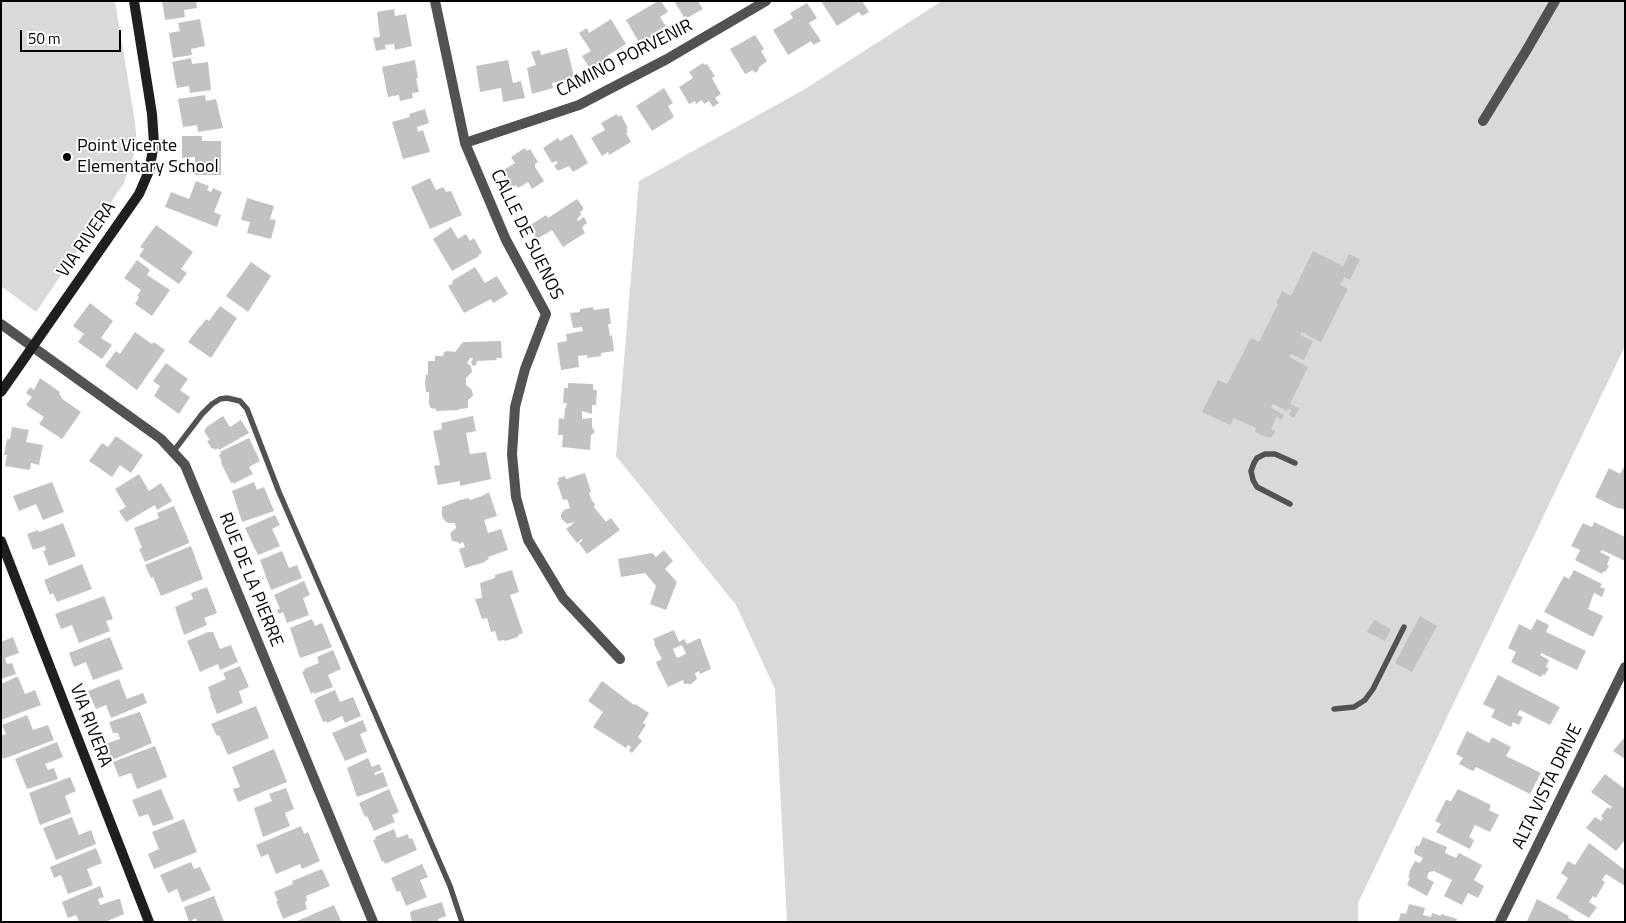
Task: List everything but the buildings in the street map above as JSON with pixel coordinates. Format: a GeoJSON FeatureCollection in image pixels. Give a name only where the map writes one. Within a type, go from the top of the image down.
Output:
{"type":"FeatureCollection","features":[{"type":"Feature","properties":{"kind":"street","name":"VIA RIVERA"},"geometry":{"type":"LineString","coordinates":[[1,392],[138,194],[149,171],[154,144],[152,114],[134,1]]}},
{"type":"Feature","properties":{"kind":"street","name":"CALLE DE SUENOS"},"geometry":{"type":"LineString","coordinates":[[435,1],[465,143],[506,240],[546,314],[525,369],[515,407],[512,454],[516,497],[528,540],[563,598],[620,659]]}},
{"type":"Feature","properties":{"kind":"street","name":"CAMINO PORVENIR"},"geometry":{"type":"LineString","coordinates":[[465,143],[579,105],[667,59],[766,1]]}},
{"type":"Feature","properties":{"kind":"street"},"geometry":{"type":"LineString","coordinates":[[1484,120],[1555,1]]}},
{"type":"Feature","properties":{"kind":"street","name":"RUE DE LA PIERRE"},"geometry":{"type":"LineString","coordinates":[[1,324],[161,439],[185,465],[373,922]]}},
{"type":"Feature","properties":{"kind":"street","name":"VIA RIVERA"},"geometry":{"type":"LineString","coordinates":[[1,541],[149,922]]}},
{"type":"Feature","properties":{"kind":"street","name":"ALTA VISTA DRIVE"},"geometry":{"type":"LineString","coordinates":[[1500,922],[1625,667]]}},
{"type":"Feature","properties":{"kind":"lane"},"geometry":{"type":"LineString","coordinates":[[173,452],[202,414],[220,399],[227,398],[240,401],[247,409],[279,492],[450,886],[462,922]]}},
{"type":"Feature","properties":{"kind":"lane"},"geometry":{"type":"LineString","coordinates":[[1290,504],[1257,487],[1251,472],[1257,458],[1265,454],[1275,454],[1295,463]]}},
{"type":"Feature","properties":{"kind":"lane"},"geometry":{"type":"LineString","coordinates":[[1334,709],[1354,707],[1365,700],[1373,689],[1404,628]]}},
{"type":"Feature","properties":{"kind":"shaded area","name":"Point Vicente Elementary School"},"geometry":{"type":"Polygon","coordinates":[[[1,1],[115,1],[135,122],[137,145],[124,183],[36,312],[1,286],[1,1]]]}},
{"type":"Feature","properties":{"kind":"shaded area"},"geometry":{"type":"Polygon","coordinates":[[[942,1],[1625,1],[1625,346],[1358,903],[1358,922],[787,922],[775,689],[736,605],[616,456],[639,181],[805,89],[942,1]]]}},
{"type":"Feature","properties":{"kind":"place","name":"Point Vicente Elementary School"},"geometry":{"type":"Point","coordinates":[67,157]}}]}
